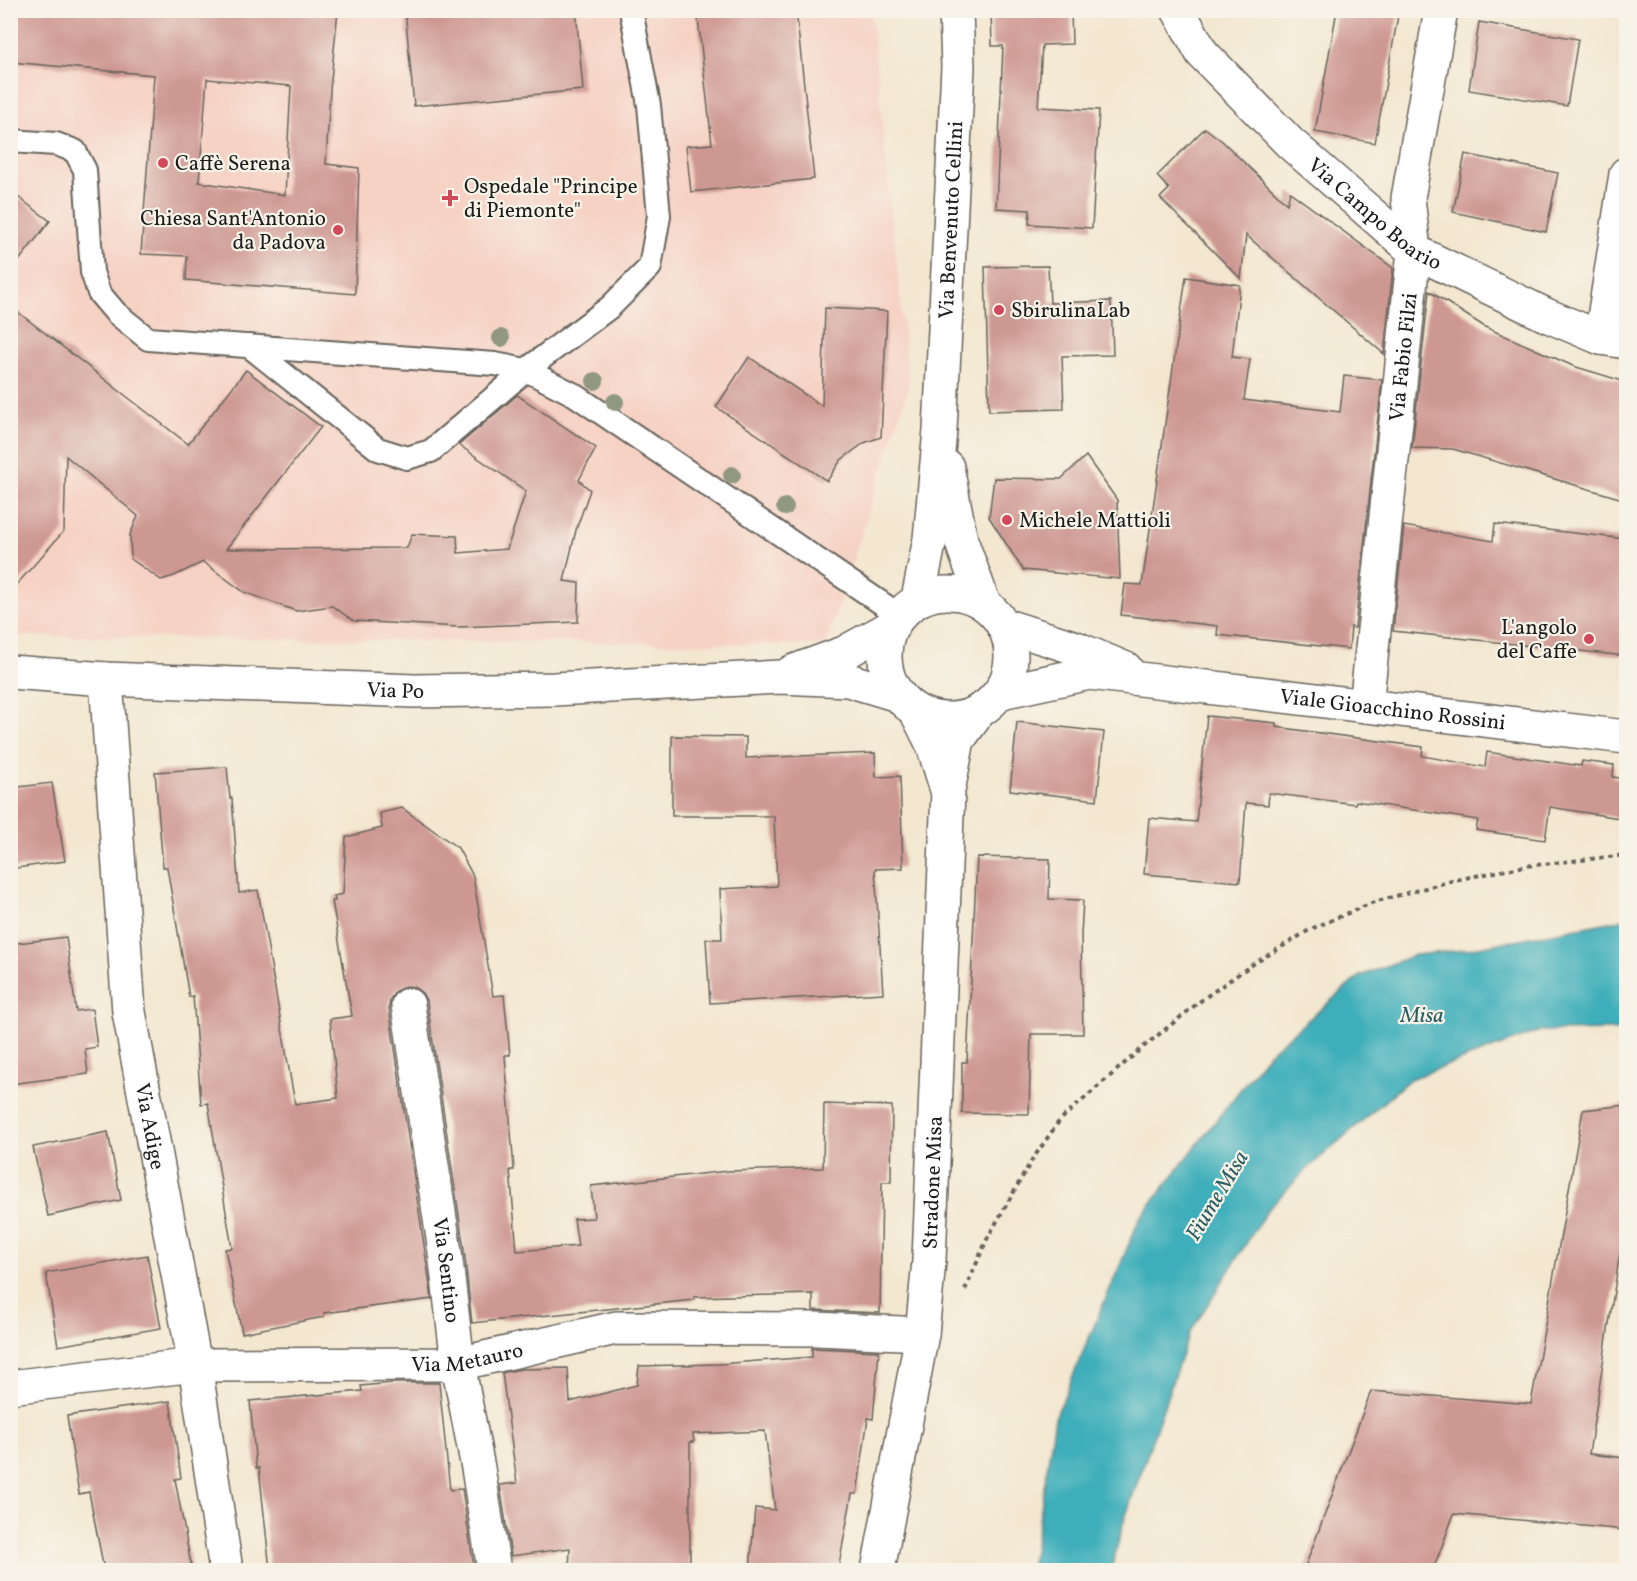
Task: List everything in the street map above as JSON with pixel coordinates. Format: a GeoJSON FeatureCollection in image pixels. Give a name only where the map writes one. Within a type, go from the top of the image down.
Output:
{"type":"FeatureCollection","features":[{"type":"Feature","properties":{"kind":"street","name":"Via Benvenuto Cellini"},"geometry":{"type":"LineString","coordinates":[[903,614],[930,539],[940,430],[958,67],[956,10]]}},
{"type":"Feature","properties":{"kind":"street","name":"Via Campo Boario"},"geometry":{"type":"LineString","coordinates":[[1178,10],[1202,53],[1290,143],[1414,251],[1546,315],[1614,340]]}},
{"type":"Feature","properties":{"kind":"street","name":"Via Fabio Filzi"},"geometry":{"type":"LineString","coordinates":[[1366,706],[1414,251],[1408,198],[1441,10]]}},
{"type":"Feature","properties":{"kind":"street"},"geometry":{"type":"LineString","coordinates":[[1614,340],[1626,174]]}},
{"type":"Feature","properties":{"kind":"street","name":"Via Benvenuto Cellini"},"geometry":{"type":"LineString","coordinates":[[940,430],[961,540],[994,614]]}},
{"type":"Feature","properties":{"kind":"street"},"geometry":{"type":"LineString","coordinates":[[951,592],[969,596],[994,614],[1010,641],[1012,658],[1008,676],[991,701],[965,717],[948,719],[932,717],[907,703],[889,679],[885,662],[885,645],[903,614],[934,594],[951,592]]}},
{"type":"Feature","properties":{"kind":"street","name":"Via Po"},"geometry":{"type":"LineString","coordinates":[[780,676],[844,653],[903,614]]}},
{"type":"Feature","properties":{"kind":"street","name":"Viale Gioacchino Rossini"},"geometry":{"type":"LineString","coordinates":[[994,614],[1158,682]]}},
{"type":"Feature","properties":{"kind":"street","name":"Via Po"},"geometry":{"type":"LineString","coordinates":[[10,672],[105,679],[414,691],[554,689],[780,676],[848,680],[907,703]]}},
{"type":"Feature","properties":{"kind":"street","name":"Viale Gioacchino Rossini"},"geometry":{"type":"LineString","coordinates":[[991,701],[1089,673],[1626,737]]}},
{"type":"Feature","properties":{"kind":"street","name":"Via Adige"},"geometry":{"type":"LineString","coordinates":[[105,679],[129,1012],[195,1365],[226,1570]]}},
{"type":"Feature","properties":{"kind":"street","name":"Stradone Misa"},"geometry":{"type":"LineString","coordinates":[[878,1570],[923,1319],[929,1261],[948,791],[958,740],[991,701]]}},
{"type":"Feature","properties":{"kind":"street","name":"Stradone Misa"},"geometry":{"type":"LineString","coordinates":[[907,703],[933,745],[948,791]]}},
{"type":"Feature","properties":{"kind":"street","name":"Via Sentino"},"geometry":{"type":"LineString","coordinates":[[408,1005],[445,1251],[458,1364],[494,1570]]}},
{"type":"Feature","properties":{"kind":"street","name":"Via Metauro"},"geometry":{"type":"LineString","coordinates":[[10,1387],[195,1365],[458,1364],[616,1328],[817,1329],[923,1319]]}},
{"type":"Feature","properties":{"kind":"lane"},"geometry":{"type":"LineString","coordinates":[[249,346],[378,449],[407,458],[431,451],[526,370],[610,307],[650,267],[658,216],[649,105],[631,10]]}},
{"type":"Feature","properties":{"kind":"lane"},"geometry":{"type":"LineString","coordinates":[[10,141],[56,144],[75,151],[85,170],[92,272],[99,293],[116,313],[148,339],[495,364],[526,370],[575,395],[903,614]]}},
{"type":"Feature","properties":{"kind":"path"},"geometry":{"type":"LineString","coordinates":[[923,1319],[964,1291],[988,1237],[1032,1160],[1060,1120],[1107,1077],[1203,999],[1250,966],[1311,930],[1374,902],[1455,880],[1526,866],[1626,855]]}},
{"type":"Feature","properties":{"kind":"shaded area","name":"Ospedale \"Principe di Piemonte\""},"geometry":{"type":"Polygon","coordinates":[[[11,11],[871,11],[909,386],[826,645],[11,636],[11,11]]]}},
{"type":"Feature","properties":{"kind":"water","name":"Misa"},"geometry":{"type":"Polygon","coordinates":[[[1626,919],[1626,1030],[1540,1031],[1410,1079],[1306,1170],[1268,1209],[1189,1334],[1123,1524],[1111,1570],[1031,1570],[1055,1418],[1140,1218],[1268,1054],[1360,976],[1415,955],[1463,950],[1626,919]]]}},
{"type":"Feature","properties":{"kind":"building"},"geometry":{"type":"Polygon","coordinates":[[[10,10],[338,10],[326,164],[359,168],[355,294],[186,280],[187,256],[141,254],[154,75],[10,62],[10,10]],[[207,79],[199,182],[285,195],[291,86],[207,79]]]}},
{"type":"Feature","properties":{"kind":"building"},"geometry":{"type":"Polygon","coordinates":[[[405,10],[576,10],[583,90],[414,106],[405,10]]]}},
{"type":"Feature","properties":{"kind":"building"},"geometry":{"type":"Polygon","coordinates":[[[697,10],[796,10],[814,179],[691,192],[686,146],[712,144],[697,10]]]}},
{"type":"Feature","properties":{"kind":"building"},"geometry":{"type":"Polygon","coordinates":[[[991,10],[1071,10],[1072,44],[1042,45],[1038,107],[1099,110],[1092,228],[1029,224],[1030,210],[996,208],[1003,46],[992,46],[991,10]]]}},
{"type":"Feature","properties":{"kind":"building"},"geometry":{"type":"Polygon","coordinates":[[[1337,10],[1399,10],[1375,143],[1315,132],[1337,10]]]}},
{"type":"Feature","properties":{"kind":"building"},"geometry":{"type":"Polygon","coordinates":[[[1479,22],[1578,39],[1567,106],[1469,90],[1479,22]]]}},
{"type":"Feature","properties":{"kind":"building"},"geometry":{"type":"Polygon","coordinates":[[[1205,128],[1222,141],[1287,204],[1290,192],[1393,268],[1384,354],[1246,235],[1241,279],[1160,198],[1169,189],[1157,176],[1205,128]]]}},
{"type":"Feature","properties":{"kind":"building"},"geometry":{"type":"Polygon","coordinates":[[[1465,154],[1558,173],[1546,232],[1453,212],[1465,154]]]}},
{"type":"Feature","properties":{"kind":"building"},"geometry":{"type":"Polygon","coordinates":[[[10,191],[50,221],[10,272],[10,191]]]}},
{"type":"Feature","properties":{"kind":"building"},"geometry":{"type":"Polygon","coordinates":[[[1048,266],[1050,303],[1111,301],[1113,355],[1062,356],[1064,409],[989,411],[985,267],[1048,266]]]}},
{"type":"Feature","properties":{"kind":"building"},"geometry":{"type":"Polygon","coordinates":[[[1186,277],[1240,285],[1232,357],[1250,359],[1244,400],[1340,412],[1344,376],[1382,380],[1355,628],[1351,627],[1349,649],[1217,635],[1218,626],[1121,615],[1125,584],[1142,585],[1186,277]]]}},
{"type":"Feature","properties":{"kind":"building"},"geometry":{"type":"Polygon","coordinates":[[[1429,291],[1485,327],[1573,366],[1626,382],[1626,500],[1453,449],[1412,448],[1429,291]]]}},
{"type":"Feature","properties":{"kind":"building"},"geometry":{"type":"Polygon","coordinates":[[[10,306],[188,444],[246,370],[321,427],[226,549],[407,548],[412,534],[457,536],[458,553],[507,549],[526,491],[459,445],[517,395],[596,448],[579,480],[590,490],[576,530],[564,581],[579,583],[578,622],[459,627],[354,621],[332,606],[296,611],[244,592],[203,562],[161,580],[131,559],[130,535],[138,516],[66,456],[64,531],[10,592],[10,306]]]}},
{"type":"Feature","properties":{"kind":"building"},"geometry":{"type":"Polygon","coordinates":[[[825,308],[887,311],[881,437],[864,443],[841,460],[827,481],[716,407],[749,357],[822,406],[825,308]]]}},
{"type":"Feature","properties":{"kind":"building"},"geometry":{"type":"Polygon","coordinates":[[[1086,456],[1117,500],[1120,579],[1023,570],[989,517],[994,478],[1061,479],[1086,456]]]}},
{"type":"Feature","properties":{"kind":"building"},"geometry":{"type":"Polygon","coordinates":[[[1495,524],[1626,539],[1626,656],[1393,631],[1404,526],[1493,541],[1495,524]]]}},
{"type":"Feature","properties":{"kind":"building"},"geometry":{"type":"Polygon","coordinates":[[[1207,716],[1276,723],[1276,727],[1423,747],[1422,756],[1485,767],[1487,752],[1581,766],[1582,761],[1614,765],[1613,777],[1626,779],[1626,819],[1550,807],[1545,840],[1476,830],[1478,820],[1356,801],[1355,804],[1269,793],[1268,805],[1246,803],[1240,882],[1144,874],[1149,818],[1196,822],[1207,716]]]}},
{"type":"Feature","properties":{"kind":"building"},"geometry":{"type":"Polygon","coordinates":[[[1017,722],[1104,732],[1097,800],[1010,790],[1017,722]]]}},
{"type":"Feature","properties":{"kind":"building"},"geometry":{"type":"Polygon","coordinates":[[[672,736],[746,737],[746,758],[875,753],[876,777],[900,776],[903,868],[875,869],[883,993],[710,1003],[706,939],[722,939],[720,889],[777,886],[774,816],[672,816],[672,736]]]}},
{"type":"Feature","properties":{"kind":"building"},"geometry":{"type":"Polygon","coordinates":[[[227,767],[230,799],[232,798],[239,893],[258,890],[295,1104],[338,1098],[330,1019],[352,1016],[332,901],[335,901],[334,896],[343,894],[346,837],[382,828],[380,813],[402,808],[458,848],[473,876],[493,996],[504,995],[510,1055],[505,1055],[514,1170],[510,1170],[517,1251],[578,1246],[574,1219],[594,1218],[591,1186],[728,1171],[823,1168],[824,1104],[892,1106],[891,1182],[882,1182],[880,1313],[813,1310],[813,1294],[694,1297],[694,1300],[472,1323],[464,1249],[427,1002],[422,993],[414,987],[406,986],[396,991],[390,999],[389,1008],[432,1299],[324,1313],[324,1317],[242,1333],[225,1249],[232,1248],[208,1103],[201,1104],[193,996],[189,997],[167,867],[163,867],[155,772],[227,767]]]}},
{"type":"Feature","properties":{"kind":"building"},"geometry":{"type":"Polygon","coordinates":[[[52,783],[65,861],[10,869],[10,788],[52,783]]]}},
{"type":"Feature","properties":{"kind":"building"},"geometry":{"type":"Polygon","coordinates":[[[977,857],[1050,859],[1049,899],[1083,900],[1081,935],[1083,1034],[1031,1034],[1029,1114],[962,1113],[962,1062],[967,1062],[977,857]]]}},
{"type":"Feature","properties":{"kind":"building"},"geometry":{"type":"Polygon","coordinates":[[[66,937],[76,1011],[92,1009],[97,1047],[85,1049],[88,1074],[10,1084],[10,944],[66,937]]]}},
{"type":"Feature","properties":{"kind":"building"},"geometry":{"type":"Polygon","coordinates":[[[1626,1105],[1626,1213],[1589,1454],[1626,1458],[1626,1530],[1454,1514],[1433,1570],[1304,1570],[1371,1391],[1531,1404],[1583,1110],[1626,1105]]]}},
{"type":"Feature","properties":{"kind":"building"},"geometry":{"type":"Polygon","coordinates":[[[108,1132],[121,1200],[48,1216],[33,1147],[108,1132]]]}},
{"type":"Feature","properties":{"kind":"building"},"geometry":{"type":"Polygon","coordinates":[[[147,1255],[161,1328],[58,1346],[46,1273],[147,1255]]]}},
{"type":"Feature","properties":{"kind":"building"},"geometry":{"type":"Polygon","coordinates":[[[812,1348],[879,1351],[873,1419],[868,1418],[857,1494],[852,1494],[838,1570],[750,1570],[755,1508],[775,1510],[765,1431],[693,1434],[694,1442],[690,1442],[690,1570],[569,1570],[570,1548],[511,1556],[500,1485],[517,1483],[502,1373],[521,1369],[568,1368],[570,1402],[637,1385],[639,1366],[719,1364],[812,1357],[812,1348]]]}},
{"type":"Feature","properties":{"kind":"building"},"geometry":{"type":"Polygon","coordinates":[[[392,1383],[439,1383],[450,1490],[462,1489],[474,1568],[270,1570],[259,1468],[256,1468],[250,1401],[362,1391],[361,1386],[392,1383]]]}},
{"type":"Feature","properties":{"kind":"building"},"geometry":{"type":"Polygon","coordinates":[[[170,1401],[181,1478],[175,1479],[192,1570],[104,1570],[89,1492],[79,1494],[67,1416],[170,1401]]]}},
{"type":"Feature","properties":{"kind":"place","name":"Caffè Serena"},"geometry":{"type":"Point","coordinates":[163,163]}},
{"type":"Feature","properties":{"kind":"place","name":"Ospedale \"Principe di Piemonte\""},"geometry":{"type":"Point","coordinates":[450,198]}},
{"type":"Feature","properties":{"kind":"place","name":"Chiesa Sant'Antonio da Padova"},"geometry":{"type":"Point","coordinates":[338,230]}},
{"type":"Feature","properties":{"kind":"place","name":"SbirulinaLab"},"geometry":{"type":"Point","coordinates":[999,310]}},
{"type":"Feature","properties":{"kind":"place","name":"Michele Mattioli"},"geometry":{"type":"Point","coordinates":[1007,520]}},
{"type":"Feature","properties":{"kind":"place","name":"L'angolo del Caffe"},"geometry":{"type":"Point","coordinates":[1589,639]}},
{"type":"Feature","properties":{"kind":"water label","name":"Fiume Misa"},"geometry":{"type":"Point","coordinates":[1216,1195]}}]}
